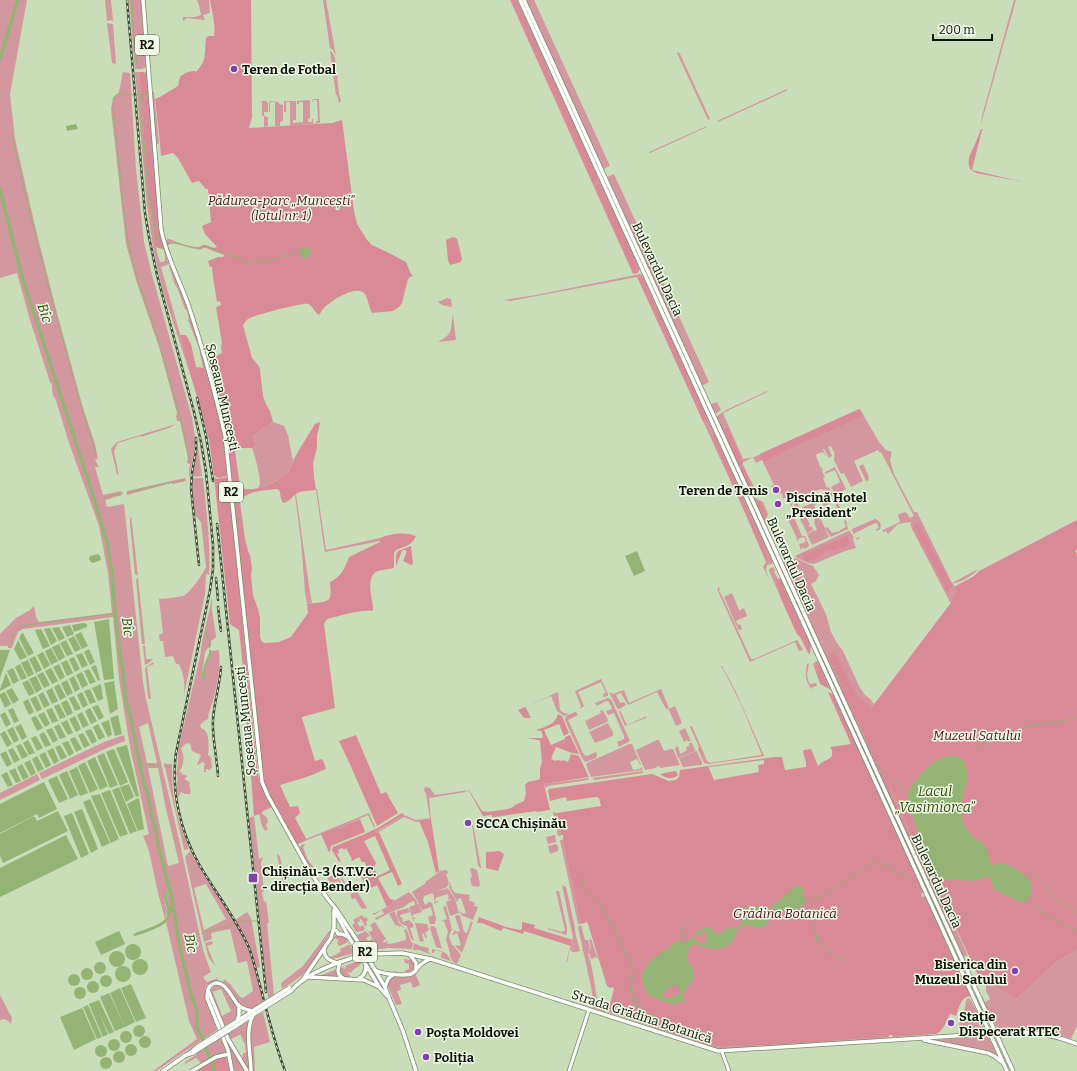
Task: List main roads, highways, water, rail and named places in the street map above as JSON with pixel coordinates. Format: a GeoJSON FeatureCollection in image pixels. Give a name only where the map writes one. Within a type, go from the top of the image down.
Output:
{"type":"FeatureCollection","features":[{"type":"Feature","properties":{"kind":"main road","name":"Șoseaua Muncești"},"geometry":{"type":"LineString","coordinates":[[143,0],[160,220],[168,254],[195,325],[225,435],[260,776],[264,788],[304,861],[386,987],[416,1071]]}},
{"type":"Feature","properties":{"kind":"main road","name":"Bulevardul Dacia"},"geometry":{"type":"LineString","coordinates":[[520,0],[646,272]]}},
{"type":"Feature","properties":{"kind":"main road","name":"Bulevardul Dacia"},"geometry":{"type":"LineString","coordinates":[[524,0],[953,947],[1007,1071]]}},
{"type":"Feature","properties":{"kind":"main road","name":"Șoseaua Muncești"},"geometry":{"type":"LineString","coordinates":[[332,905],[334,910],[341,918],[350,939],[366,966],[380,988],[389,998]]}},
{"type":"Feature","properties":{"kind":"main road"},"geometry":{"type":"LineString","coordinates":[[302,981],[331,938],[335,923],[334,910]]}},
{"type":"Feature","properties":{"kind":"main road"},"geometry":{"type":"LineString","coordinates":[[335,923],[341,918]]}},
{"type":"Feature","properties":{"kind":"main road"},"geometry":{"type":"LineString","coordinates":[[334,930],[337,931],[338,934]]}},
{"type":"Feature","properties":{"kind":"main road"},"geometry":{"type":"LineString","coordinates":[[331,938],[338,934],[345,935],[350,939]]}},
{"type":"Feature","properties":{"kind":"main road","name":"Bulevardul Dacia"},"geometry":{"type":"LineString","coordinates":[[953,947],[996,1033],[1013,1071]]}},
{"type":"Feature","properties":{"kind":"main road"},"geometry":{"type":"LineString","coordinates":[[324,948],[327,958],[330,961],[338,962],[338,974],[345,979]]}},
{"type":"Feature","properties":{"kind":"main road","name":"Strada Grădina Botanică"},"geometry":{"type":"LineString","coordinates":[[163,1071],[321,970],[338,962],[352,958],[374,954],[394,953],[410,954],[431,959],[711,1050],[722,1052],[1028,1032],[1054,1036],[1077,1044]]}},
{"type":"Feature","properties":{"kind":"main road"},"geometry":{"type":"LineString","coordinates":[[410,954],[416,963],[416,971]]}},
{"type":"Feature","properties":{"kind":"main road"},"geometry":{"type":"LineString","coordinates":[[376,970],[382,973],[410,974],[416,971],[423,963],[431,959]]}},
{"type":"Feature","properties":{"kind":"main road"},"geometry":{"type":"LineString","coordinates":[[356,979],[363,976],[366,971],[366,966]]}},
{"type":"Feature","properties":{"kind":"main road"},"geometry":{"type":"LineString","coordinates":[[386,987],[388,979],[394,974]]}},
{"type":"Feature","properties":{"kind":"main road"},"geometry":{"type":"LineString","coordinates":[[309,977],[356,979],[368,982],[380,988]]}},
{"type":"Feature","properties":{"kind":"main road"},"geometry":{"type":"LineString","coordinates":[[232,1071],[229,1054],[209,997],[208,990],[210,986],[218,983],[225,987],[239,1005],[253,1013],[249,1031],[251,1071]]}},
{"type":"Feature","properties":{"kind":"main road"},"geometry":{"type":"LineString","coordinates":[[209,997],[228,1039],[247,1071]]}},
{"type":"Feature","properties":{"kind":"main road"},"geometry":{"type":"LineString","coordinates":[[237,1021],[239,1005]]}},
{"type":"Feature","properties":{"kind":"main road"},"geometry":{"type":"LineString","coordinates":[[569,1071],[589,1010]]}},
{"type":"Feature","properties":{"kind":"main road","name":"Strada Grădina Botanică"},"geometry":{"type":"LineString","coordinates":[[232,1026],[237,1021],[253,1013]]}},
{"type":"Feature","properties":{"kind":"main road"},"geometry":{"type":"LineString","coordinates":[[920,1039],[988,1053],[998,1058],[1004,1064],[1009,1062]]}},
{"type":"Feature","properties":{"kind":"main road"},"geometry":{"type":"LineString","coordinates":[[722,1052],[729,1071]]}},
{"type":"Feature","properties":{"kind":"main road"},"geometry":{"type":"LineString","coordinates":[[192,1071],[216,1057],[229,1054]]}},
{"type":"Feature","properties":{"kind":"water"},"geometry":{"type":"Polygon","coordinates":[[[76,124],[78,129],[67,131],[66,126],[76,124]]]}},
{"type":"Feature","properties":{"kind":"water"},"geometry":{"type":"Polygon","coordinates":[[[306,247],[310,249],[311,253],[307,258],[303,259],[299,248],[306,247]]]}},
{"type":"Feature","properties":{"kind":"water"},"geometry":{"type":"Polygon","coordinates":[[[637,551],[645,571],[634,576],[625,556],[637,551]]]}},
{"type":"Feature","properties":{"kind":"water"},"geometry":{"type":"Polygon","coordinates":[[[98,554],[101,560],[92,563],[89,559],[90,556],[98,554]]]}},
{"type":"Feature","properties":{"kind":"water"},"geometry":{"type":"Polygon","coordinates":[[[109,619],[114,679],[104,680],[94,622],[109,619]]]}},
{"type":"Feature","properties":{"kind":"water"},"geometry":{"type":"Polygon","coordinates":[[[83,623],[87,624],[87,627],[74,632],[72,625],[83,623]]]}},
{"type":"Feature","properties":{"kind":"water"},"geometry":{"type":"Polygon","coordinates":[[[70,625],[74,634],[67,637],[62,627],[70,625]]]}},
{"type":"Feature","properties":{"kind":"water"},"geometry":{"type":"Polygon","coordinates":[[[59,627],[65,638],[59,641],[52,628],[59,627]]]}},
{"type":"Feature","properties":{"kind":"water"},"geometry":{"type":"Polygon","coordinates":[[[206,627],[211,645],[209,649],[209,641],[206,638],[206,627]]]}},
{"type":"Feature","properties":{"kind":"water"},"geometry":{"type":"Polygon","coordinates":[[[50,628],[57,641],[51,645],[44,629],[50,628]]]}},
{"type":"Feature","properties":{"kind":"water"},"geometry":{"type":"Polygon","coordinates":[[[41,629],[50,646],[43,649],[35,630],[41,629]]]}},
{"type":"Feature","properties":{"kind":"water"},"geometry":{"type":"Polygon","coordinates":[[[81,632],[88,646],[82,649],[75,635],[81,632]]]}},
{"type":"Feature","properties":{"kind":"water"},"geometry":{"type":"Polygon","coordinates":[[[22,633],[34,653],[28,656],[19,638],[22,633]]]}},
{"type":"Feature","properties":{"kind":"water"},"geometry":{"type":"Polygon","coordinates":[[[74,636],[81,649],[75,652],[68,639],[74,636]]]}},
{"type":"Feature","properties":{"kind":"water"},"geometry":{"type":"Polygon","coordinates":[[[18,640],[27,657],[20,660],[14,649],[18,640]]]}},
{"type":"Feature","properties":{"kind":"water"},"geometry":{"type":"Polygon","coordinates":[[[66,640],[73,654],[67,656],[60,643],[66,640]]]}},
{"type":"Feature","properties":{"kind":"water"},"geometry":{"type":"Polygon","coordinates":[[[59,644],[65,657],[59,661],[52,647],[59,644]]]}},
{"type":"Feature","properties":{"kind":"water"},"geometry":{"type":"Polygon","coordinates":[[[51,648],[58,661],[51,665],[45,651],[51,648]]]}},
{"type":"Feature","properties":{"kind":"water"},"geometry":{"type":"Polygon","coordinates":[[[89,649],[95,662],[90,665],[84,652],[89,649]]]}},
{"type":"Feature","properties":{"kind":"water"},"geometry":{"type":"Polygon","coordinates":[[[209,649],[212,651],[207,663],[204,679],[202,678],[204,665],[209,649]]]}},
{"type":"Feature","properties":{"kind":"water"},"geometry":{"type":"Polygon","coordinates":[[[0,650],[10,650],[0,678],[0,650]]]}},
{"type":"Feature","properties":{"kind":"water"},"geometry":{"type":"Polygon","coordinates":[[[43,652],[50,665],[44,669],[37,655],[43,652]]]}},
{"type":"Feature","properties":{"kind":"water"},"geometry":{"type":"Polygon","coordinates":[[[82,653],[88,665],[82,668],[76,655],[82,653]]]}},
{"type":"Feature","properties":{"kind":"water"},"geometry":{"type":"Polygon","coordinates":[[[35,656],[42,670],[36,673],[29,659],[35,656]]]}},
{"type":"Feature","properties":{"kind":"water"},"geometry":{"type":"Polygon","coordinates":[[[74,657],[80,669],[75,672],[69,659],[74,657]]]}},
{"type":"Feature","properties":{"kind":"water"},"geometry":{"type":"Polygon","coordinates":[[[28,660],[34,674],[28,677],[21,663],[28,660]]]}},
{"type":"Feature","properties":{"kind":"water"},"geometry":{"type":"Polygon","coordinates":[[[67,660],[73,673],[67,676],[61,663],[67,660]]]}},
{"type":"Feature","properties":{"kind":"water"},"geometry":{"type":"Polygon","coordinates":[[[20,664],[27,678],[21,680],[15,667],[20,664]]]}},
{"type":"Feature","properties":{"kind":"water"},"geometry":{"type":"Polygon","coordinates":[[[59,664],[65,677],[60,680],[53,667],[59,664]]]}},
{"type":"Feature","properties":{"kind":"water"},"geometry":{"type":"Polygon","coordinates":[[[96,665],[100,680],[98,681],[91,667],[96,665]]]}},
{"type":"Feature","properties":{"kind":"water"},"geometry":{"type":"Polygon","coordinates":[[[13,668],[19,681],[13,684],[7,671],[13,668]]]}},
{"type":"Feature","properties":{"kind":"water"},"geometry":{"type":"Polygon","coordinates":[[[51,668],[58,681],[52,684],[45,671],[51,668]]]}},
{"type":"Feature","properties":{"kind":"water"},"geometry":{"type":"Polygon","coordinates":[[[89,669],[96,682],[90,684],[84,671],[89,669]]]}},
{"type":"Feature","properties":{"kind":"water"},"geometry":{"type":"Polygon","coordinates":[[[43,672],[50,685],[44,688],[37,675],[43,672]]]}},
{"type":"Feature","properties":{"kind":"water"},"geometry":{"type":"Polygon","coordinates":[[[82,672],[88,685],[82,688],[76,675],[82,672]]]}},
{"type":"Feature","properties":{"kind":"water"},"geometry":{"type":"Polygon","coordinates":[[[6,673],[11,685],[0,691],[0,689],[6,673]]]}},
{"type":"Feature","properties":{"kind":"water"},"geometry":{"type":"Polygon","coordinates":[[[36,676],[42,689],[36,693],[29,679],[36,676]]]}},
{"type":"Feature","properties":{"kind":"water"},"geometry":{"type":"Polygon","coordinates":[[[74,676],[80,689],[75,692],[69,679],[74,676]]]}},
{"type":"Feature","properties":{"kind":"water"},"geometry":{"type":"Polygon","coordinates":[[[28,680],[35,693],[29,696],[22,683],[28,680]]]}},
{"type":"Feature","properties":{"kind":"water"},"geometry":{"type":"Polygon","coordinates":[[[67,680],[73,693],[67,696],[61,683],[67,680]]]}},
{"type":"Feature","properties":{"kind":"water"},"geometry":{"type":"Polygon","coordinates":[[[114,681],[118,709],[110,714],[104,683],[114,681]]]}},
{"type":"Feature","properties":{"kind":"water"},"geometry":{"type":"Polygon","coordinates":[[[59,684],[66,697],[60,700],[54,687],[59,684]]]}},
{"type":"Feature","properties":{"kind":"water"},"geometry":{"type":"Polygon","coordinates":[[[101,684],[103,699],[98,701],[92,688],[101,684]]]}},
{"type":"Feature","properties":{"kind":"water"},"geometry":{"type":"Polygon","coordinates":[[[12,688],[19,700],[13,704],[6,691],[12,688]]]}},
{"type":"Feature","properties":{"kind":"water"},"geometry":{"type":"Polygon","coordinates":[[[52,688],[58,701],[52,704],[46,691],[52,688]]]}},
{"type":"Feature","properties":{"kind":"water"},"geometry":{"type":"Polygon","coordinates":[[[90,689],[96,702],[90,704],[84,691],[90,689]]]}},
{"type":"Feature","properties":{"kind":"water"},"geometry":{"type":"Polygon","coordinates":[[[5,692],[11,704],[5,708],[0,694],[5,692]]]}},
{"type":"Feature","properties":{"kind":"water"},"geometry":{"type":"Polygon","coordinates":[[[43,692],[50,705],[44,708],[38,695],[43,692]]]}},
{"type":"Feature","properties":{"kind":"water"},"geometry":{"type":"Polygon","coordinates":[[[82,692],[88,705],[83,708],[77,695],[82,692]]]}},
{"type":"Feature","properties":{"kind":"water"},"geometry":{"type":"Polygon","coordinates":[[[36,696],[42,709],[37,712],[30,699],[36,696]]]}},
{"type":"Feature","properties":{"kind":"water"},"geometry":{"type":"Polygon","coordinates":[[[74,696],[81,709],[75,711],[69,698],[74,696]]]}},
{"type":"Feature","properties":{"kind":"water"},"geometry":{"type":"Polygon","coordinates":[[[28,699],[34,712],[29,715],[23,702],[28,699]]]}},
{"type":"Feature","properties":{"kind":"water"},"geometry":{"type":"Polygon","coordinates":[[[67,700],[73,713],[67,716],[61,703],[67,700]]]}},
{"type":"Feature","properties":{"kind":"water"},"geometry":{"type":"Polygon","coordinates":[[[59,704],[66,717],[60,719],[54,706],[59,704]]]}},
{"type":"Feature","properties":{"kind":"water"},"geometry":{"type":"Polygon","coordinates":[[[98,705],[104,717],[99,720],[92,707],[98,705]]]}},
{"type":"Feature","properties":{"kind":"water"},"geometry":{"type":"Polygon","coordinates":[[[13,708],[19,721],[14,723],[8,710],[13,708]]]}},
{"type":"Feature","properties":{"kind":"water"},"geometry":{"type":"Polygon","coordinates":[[[52,708],[58,721],[52,723],[46,710],[52,708]]]}},
{"type":"Feature","properties":{"kind":"water"},"geometry":{"type":"Polygon","coordinates":[[[90,708],[97,721],[91,724],[85,711],[90,708]]]}},
{"type":"Feature","properties":{"kind":"water"},"geometry":{"type":"Polygon","coordinates":[[[5,712],[11,724],[6,727],[0,715],[5,712]]]}},
{"type":"Feature","properties":{"kind":"water"},"geometry":{"type":"Polygon","coordinates":[[[44,712],[50,724],[45,727],[38,715],[44,712]]]}},
{"type":"Feature","properties":{"kind":"water"},"geometry":{"type":"Polygon","coordinates":[[[82,712],[89,725],[83,728],[77,715],[82,712]]]}},
{"type":"Feature","properties":{"kind":"water"},"geometry":{"type":"Polygon","coordinates":[[[118,715],[122,734],[115,736],[110,718],[118,715]]]}},
{"type":"Feature","properties":{"kind":"water"},"geometry":{"type":"Polygon","coordinates":[[[36,716],[43,728],[37,731],[31,718],[36,716]]]}},
{"type":"Feature","properties":{"kind":"water"},"geometry":{"type":"Polygon","coordinates":[[[75,716],[81,729],[76,732],[69,719],[75,716]]]}},
{"type":"Feature","properties":{"kind":"water"},"geometry":{"type":"Polygon","coordinates":[[[67,720],[73,733],[68,735],[61,723],[67,720]]]}},
{"type":"Feature","properties":{"kind":"water"},"geometry":{"type":"Polygon","coordinates":[[[109,720],[112,735],[108,737],[101,723],[109,720]]]}},
{"type":"Feature","properties":{"kind":"water"},"geometry":{"type":"Polygon","coordinates":[[[21,724],[27,737],[22,740],[15,727],[21,724]]]}},
{"type":"Feature","properties":{"kind":"water"},"geometry":{"type":"Polygon","coordinates":[[[59,724],[66,737],[60,739],[54,727],[59,724]]]}},
{"type":"Feature","properties":{"kind":"water"},"geometry":{"type":"Polygon","coordinates":[[[98,724],[105,737],[99,740],[93,727],[98,724]]]}},
{"type":"Feature","properties":{"kind":"water"},"geometry":{"type":"Polygon","coordinates":[[[13,727],[19,740],[14,743],[7,730],[13,727]]]}},
{"type":"Feature","properties":{"kind":"water"},"geometry":{"type":"Polygon","coordinates":[[[52,728],[58,740],[53,743],[46,730],[52,728]]]}},
{"type":"Feature","properties":{"kind":"water"},"geometry":{"type":"Polygon","coordinates":[[[91,729],[97,741],[92,744],[85,731],[91,729]]]}},
{"type":"Feature","properties":{"kind":"water"},"geometry":{"type":"Polygon","coordinates":[[[5,731],[12,744],[7,747],[0,734],[5,731]]]}},
{"type":"Feature","properties":{"kind":"water"},"geometry":{"type":"Polygon","coordinates":[[[44,732],[51,745],[45,747],[39,735],[44,732]]]}},
{"type":"Feature","properties":{"kind":"water"},"geometry":{"type":"Polygon","coordinates":[[[83,733],[90,745],[84,748],[78,735],[83,733]]]}},
{"type":"Feature","properties":{"kind":"water"},"geometry":{"type":"Polygon","coordinates":[[[36,736],[43,748],[37,751],[31,738],[36,736]]]}},
{"type":"Feature","properties":{"kind":"water"},"geometry":{"type":"Polygon","coordinates":[[[75,737],[82,749],[76,752],[70,739],[75,737]]]}},
{"type":"Feature","properties":{"kind":"water"},"geometry":{"type":"Polygon","coordinates":[[[28,740],[35,753],[29,755],[23,743],[28,740]]]}},
{"type":"Feature","properties":{"kind":"water"},"geometry":{"type":"Polygon","coordinates":[[[68,741],[74,753],[69,756],[62,743],[68,741]]]}},
{"type":"Feature","properties":{"kind":"water"},"geometry":{"type":"Polygon","coordinates":[[[21,744],[28,756],[22,759],[16,746],[21,744]]]}},
{"type":"Feature","properties":{"kind":"water"},"geometry":{"type":"Polygon","coordinates":[[[60,745],[67,757],[61,760],[55,747],[60,745]]]}},
{"type":"Feature","properties":{"kind":"water"},"geometry":{"type":"Polygon","coordinates":[[[127,745],[139,796],[136,797],[116,748],[127,745]]]}},
{"type":"Feature","properties":{"kind":"water"},"geometry":{"type":"Polygon","coordinates":[[[13,748],[20,760],[14,763],[8,750],[13,748]]]}},
{"type":"Feature","properties":{"kind":"water"},"geometry":{"type":"Polygon","coordinates":[[[53,748],[59,761],[54,764],[47,751],[53,748]]]}},
{"type":"Feature","properties":{"kind":"water"},"geometry":{"type":"Polygon","coordinates":[[[114,749],[128,782],[120,786],[106,752],[114,749]]]}},
{"type":"Feature","properties":{"kind":"water"},"geometry":{"type":"Polygon","coordinates":[[[6,751],[12,764],[7,767],[0,754],[6,751]]]}},
{"type":"Feature","properties":{"kind":"water"},"geometry":{"type":"Polygon","coordinates":[[[45,752],[51,765],[46,768],[39,755],[45,752]]]}},
{"type":"Feature","properties":{"kind":"water"},"geometry":{"type":"Polygon","coordinates":[[[104,753],[118,785],[110,788],[97,756],[104,753]]]}},
{"type":"Feature","properties":{"kind":"water"},"geometry":{"type":"Polygon","coordinates":[[[37,756],[44,769],[38,772],[32,759],[37,756]]]}},
{"type":"Feature","properties":{"kind":"water","name":"Lacul „Vasimiorca”"},"geometry":{"type":"Polygon","coordinates":[[[956,756],[962,759],[968,778],[962,801],[962,816],[967,830],[985,847],[988,852],[991,865],[999,863],[1005,864],[1027,877],[1030,881],[1032,890],[1030,897],[1026,901],[1020,902],[995,890],[990,876],[971,881],[944,879],[936,876],[931,870],[907,797],[916,780],[931,765],[944,757],[956,756]]]}},
{"type":"Feature","properties":{"kind":"water"},"geometry":{"type":"Polygon","coordinates":[[[95,757],[108,786],[100,790],[87,761],[95,757]]]}},
{"type":"Feature","properties":{"kind":"water"},"geometry":{"type":"Polygon","coordinates":[[[30,760],[36,773],[31,776],[24,763],[30,760]]]}},
{"type":"Feature","properties":{"kind":"water"},"geometry":{"type":"Polygon","coordinates":[[[85,762],[98,789],[90,793],[78,766],[85,762]]]}},
{"type":"Feature","properties":{"kind":"water"},"geometry":{"type":"Polygon","coordinates":[[[22,764],[29,777],[23,780],[17,767],[22,764]]]}},
{"type":"Feature","properties":{"kind":"water"},"geometry":{"type":"Polygon","coordinates":[[[77,767],[88,793],[80,796],[69,771],[77,767]]]}},
{"type":"Feature","properties":{"kind":"water"},"geometry":{"type":"Polygon","coordinates":[[[15,768],[21,781],[16,783],[9,771],[15,768]]]}},
{"type":"Feature","properties":{"kind":"water"},"geometry":{"type":"Polygon","coordinates":[[[67,771],[78,795],[70,799],[59,775],[67,771]]]}},
{"type":"Feature","properties":{"kind":"water"},"geometry":{"type":"Polygon","coordinates":[[[7,772],[13,785],[8,787],[1,775],[7,772]]]}},
{"type":"Feature","properties":{"kind":"water"},"geometry":{"type":"Polygon","coordinates":[[[57,776],[68,799],[59,803],[48,780],[57,776]]]}},
{"type":"Feature","properties":{"kind":"water"},"geometry":{"type":"Polygon","coordinates":[[[44,782],[57,809],[39,818],[37,814],[0,833],[0,804],[44,782]]]}},
{"type":"Feature","properties":{"kind":"water"},"geometry":{"type":"Polygon","coordinates":[[[129,784],[134,797],[126,802],[120,787],[129,784]]]}},
{"type":"Feature","properties":{"kind":"water"},"geometry":{"type":"Polygon","coordinates":[[[119,787],[137,831],[130,834],[112,790],[119,787]]]}},
{"type":"Feature","properties":{"kind":"water"},"geometry":{"type":"Polygon","coordinates":[[[110,790],[128,834],[120,837],[101,793],[110,790]]]}},
{"type":"Feature","properties":{"kind":"water"},"geometry":{"type":"Polygon","coordinates":[[[100,794],[119,839],[111,843],[91,796],[100,794]]]}},
{"type":"Feature","properties":{"kind":"water"},"geometry":{"type":"Polygon","coordinates":[[[139,798],[144,829],[138,831],[127,804],[139,798]]]}},
{"type":"Feature","properties":{"kind":"water"},"geometry":{"type":"Polygon","coordinates":[[[90,799],[110,843],[102,847],[83,802],[90,799]]]}},
{"type":"Feature","properties":{"kind":"water"},"geometry":{"type":"Polygon","coordinates":[[[82,809],[98,849],[91,853],[74,812],[82,809]]]}},
{"type":"Feature","properties":{"kind":"water"},"geometry":{"type":"Polygon","coordinates":[[[58,811],[68,831],[3,863],[0,856],[0,834],[34,816],[37,821],[58,811]]]}},
{"type":"Feature","properties":{"kind":"water"},"geometry":{"type":"Polygon","coordinates":[[[72,813],[89,854],[81,858],[64,816],[72,813]]]}},
{"type":"Feature","properties":{"kind":"water"},"geometry":{"type":"Polygon","coordinates":[[[66,835],[78,859],[0,897],[0,868],[66,835]]]}},
{"type":"Feature","properties":{"kind":"water"},"geometry":{"type":"Polygon","coordinates":[[[799,885],[803,888],[805,902],[803,906],[788,913],[773,909],[772,906],[791,889],[799,885]]]}},
{"type":"Feature","properties":{"kind":"water"},"geometry":{"type":"Polygon","coordinates":[[[168,890],[169,892],[167,896],[169,906],[172,906],[173,911],[166,922],[151,930],[134,936],[133,935],[135,933],[159,924],[166,918],[167,910],[163,893],[165,893],[165,895],[168,890]]]}},
{"type":"Feature","properties":{"kind":"water"},"geometry":{"type":"Polygon","coordinates":[[[760,906],[766,908],[770,907],[771,910],[766,913],[769,919],[768,923],[758,928],[746,925],[736,931],[737,935],[729,945],[720,949],[712,949],[694,944],[689,948],[687,957],[694,973],[694,977],[684,992],[684,1002],[670,1004],[648,995],[643,983],[642,974],[653,958],[668,949],[674,942],[683,942],[694,938],[698,931],[702,928],[710,928],[719,934],[724,930],[738,926],[742,922],[739,910],[743,908],[760,906]],[[704,932],[696,937],[697,943],[708,942],[705,938],[708,934],[704,932]],[[675,985],[665,991],[663,996],[665,998],[679,994],[680,991],[678,986],[675,985]]]}},
{"type":"Feature","properties":{"kind":"water"},"geometry":{"type":"Polygon","coordinates":[[[119,931],[125,944],[101,955],[95,942],[119,931]]]}},
{"type":"Feature","properties":{"kind":"water"},"geometry":{"type":"Polygon","coordinates":[[[133,944],[140,949],[141,952],[136,959],[133,960],[126,955],[125,952],[130,945],[133,944]]]}},
{"type":"Feature","properties":{"kind":"water"},"geometry":{"type":"Polygon","coordinates":[[[117,951],[124,956],[125,959],[120,966],[117,967],[110,962],[109,959],[114,952],[117,951]]]}},
{"type":"Feature","properties":{"kind":"water"},"geometry":{"type":"Polygon","coordinates":[[[140,959],[147,964],[148,967],[143,974],[140,975],[133,970],[132,967],[137,960],[140,959]]]}},
{"type":"Feature","properties":{"kind":"water"},"geometry":{"type":"Polygon","coordinates":[[[100,962],[104,964],[106,968],[104,972],[100,974],[96,972],[94,968],[96,964],[100,962]]]}},
{"type":"Feature","properties":{"kind":"water"},"geometry":{"type":"Polygon","coordinates":[[[123,966],[130,971],[131,974],[126,981],[123,982],[116,977],[115,974],[120,967],[123,966]]]}},
{"type":"Feature","properties":{"kind":"water"},"geometry":{"type":"Polygon","coordinates":[[[87,968],[91,970],[93,974],[91,978],[87,980],[83,978],[81,974],[83,970],[87,968]]]}},
{"type":"Feature","properties":{"kind":"water"},"geometry":{"type":"Polygon","coordinates":[[[74,974],[78,976],[80,980],[78,984],[74,986],[70,984],[68,980],[70,976],[74,974]]]}},
{"type":"Feature","properties":{"kind":"water"},"geometry":{"type":"Polygon","coordinates":[[[106,975],[110,977],[112,981],[110,985],[106,987],[102,985],[100,981],[102,977],[106,975]]]}},
{"type":"Feature","properties":{"kind":"water"},"geometry":{"type":"Polygon","coordinates":[[[93,981],[97,983],[99,987],[97,991],[93,993],[89,991],[87,987],[89,983],[93,981]]]}},
{"type":"Feature","properties":{"kind":"water"},"geometry":{"type":"Polygon","coordinates":[[[131,984],[146,1018],[136,1022],[121,988],[131,984]]]}},
{"type":"Feature","properties":{"kind":"water"},"geometry":{"type":"Polygon","coordinates":[[[80,987],[84,989],[86,993],[84,997],[80,999],[76,997],[74,993],[76,989],[80,987]]]}},
{"type":"Feature","properties":{"kind":"water"},"geometry":{"type":"Polygon","coordinates":[[[120,988],[135,1022],[125,1027],[110,993],[120,988]]]}},
{"type":"Feature","properties":{"kind":"water"},"geometry":{"type":"Polygon","coordinates":[[[109,993],[125,1027],[115,1031],[100,997],[109,993]]]}},
{"type":"Feature","properties":{"kind":"water"},"geometry":{"type":"Polygon","coordinates":[[[99,1000],[114,1032],[109,1034],[98,1012],[108,1034],[103,1037],[89,1004],[99,1000]]]}},
{"type":"Feature","properties":{"kind":"water"},"geometry":{"type":"Polygon","coordinates":[[[88,1005],[102,1037],[97,1039],[83,1007],[88,1005]]]}},
{"type":"Feature","properties":{"kind":"water"},"geometry":{"type":"Polygon","coordinates":[[[82,1008],[96,1039],[74,1050],[60,1017],[82,1008]]]}},
{"type":"Feature","properties":{"kind":"water"},"geometry":{"type":"Polygon","coordinates":[[[139,1025],[143,1027],[145,1031],[143,1035],[139,1037],[135,1035],[133,1031],[135,1027],[139,1025]]]}},
{"type":"Feature","properties":{"kind":"water"},"geometry":{"type":"Polygon","coordinates":[[[126,1031],[130,1033],[132,1037],[130,1041],[126,1043],[122,1041],[120,1037],[122,1033],[126,1031]]]}},
{"type":"Feature","properties":{"kind":"water"},"geometry":{"type":"Polygon","coordinates":[[[145,1036],[149,1038],[151,1042],[149,1046],[145,1048],[141,1046],[139,1042],[141,1038],[145,1036]]]}},
{"type":"Feature","properties":{"kind":"water"},"geometry":{"type":"Polygon","coordinates":[[[114,1039],[118,1041],[120,1045],[118,1049],[114,1051],[110,1049],[108,1045],[110,1041],[114,1039]]]}},
{"type":"Feature","properties":{"kind":"water"},"geometry":{"type":"Polygon","coordinates":[[[131,1044],[135,1046],[137,1050],[135,1054],[131,1056],[127,1054],[125,1050],[127,1046],[131,1044]]]}},
{"type":"Feature","properties":{"kind":"water"},"geometry":{"type":"Polygon","coordinates":[[[101,1045],[105,1047],[107,1051],[105,1055],[101,1057],[97,1055],[95,1051],[97,1047],[101,1045]]]}},
{"type":"Feature","properties":{"kind":"water"},"geometry":{"type":"Polygon","coordinates":[[[119,1051],[123,1053],[125,1057],[123,1061],[119,1063],[115,1061],[113,1057],[115,1053],[119,1051]]]}},
{"type":"Feature","properties":{"kind":"water"},"geometry":{"type":"Polygon","coordinates":[[[106,1057],[110,1059],[112,1063],[110,1067],[106,1069],[102,1067],[100,1063],[102,1059],[106,1057]]]}},
{"type":"Feature","properties":{"kind":"waterway","name":"Bîc"},"geometry":{"type":"LineString","coordinates":[[0,59],[18,0]]}},
{"type":"Feature","properties":{"kind":"waterway"},"geometry":{"type":"LineString","coordinates":[[132,0],[137,64]]}},
{"type":"Feature","properties":{"kind":"waterway"},"geometry":{"type":"LineString","coordinates":[[148,94],[118,94],[114,97],[113,106],[128,241],[137,278],[161,347]]}},
{"type":"Feature","properties":{"kind":"waterway"},"geometry":{"type":"LineString","coordinates":[[140,96],[148,190],[157,241],[163,246]]}},
{"type":"Feature","properties":{"kind":"waterway"},"geometry":{"type":"LineString","coordinates":[[12,137],[53,303],[96,454]]}},
{"type":"Feature","properties":{"kind":"waterway","name":"Bîc"},"geometry":{"type":"LineString","coordinates":[[0,190],[21,273],[107,542],[112,573],[115,613],[126,701],[159,849],[171,894],[181,952],[191,994],[197,1011],[197,1028],[205,1043],[214,1071]]}},
{"type":"Feature","properties":{"kind":"waterway"},"geometry":{"type":"LineString","coordinates":[[168,244],[176,243],[195,248],[205,246],[223,252]]}},
{"type":"Feature","properties":{"kind":"waterway"},"geometry":{"type":"LineString","coordinates":[[225,253],[248,263],[301,254]]}},
{"type":"Feature","properties":{"kind":"waterway"},"geometry":{"type":"LineString","coordinates":[[161,350],[180,417],[190,463]]}},
{"type":"Feature","properties":{"kind":"waterway"},"geometry":{"type":"LineString","coordinates":[[177,481],[184,480]]}},
{"type":"Feature","properties":{"kind":"waterway"},"geometry":{"type":"LineString","coordinates":[[127,493],[173,482]]}},
{"type":"Feature","properties":{"kind":"waterway"},"geometry":{"type":"LineString","coordinates":[[106,497],[123,493]]}},
{"type":"Feature","properties":{"kind":"waterway"},"geometry":{"type":"LineString","coordinates":[[10,645],[15,632],[21,626],[115,613]]}},
{"type":"Feature","properties":{"kind":"waterway"},"geometry":{"type":"LineString","coordinates":[[976,749],[998,735],[1011,733],[1033,725],[1077,717]]}},
{"type":"Feature","properties":{"kind":"waterway"},"geometry":{"type":"LineString","coordinates":[[874,762],[880,769],[889,775]]}},
{"type":"Feature","properties":{"kind":"waterway"},"geometry":{"type":"LineString","coordinates":[[140,764],[161,766]]}},
{"type":"Feature","properties":{"kind":"waterway"},"geometry":{"type":"LineString","coordinates":[[164,766],[168,767]]}},
{"type":"Feature","properties":{"kind":"waterway"},"geometry":{"type":"LineString","coordinates":[[892,778],[906,790]]}},
{"type":"Feature","properties":{"kind":"waterway"},"geometry":{"type":"LineString","coordinates":[[850,879],[872,863],[876,862]]}},
{"type":"Feature","properties":{"kind":"waterway"},"geometry":{"type":"LineString","coordinates":[[880,863],[910,878]]}},
{"type":"Feature","properties":{"kind":"waterway"},"geometry":{"type":"LineString","coordinates":[[581,871],[583,885],[588,894],[600,904],[604,910],[634,970],[629,982],[633,1002],[643,1015],[653,1018]]}},
{"type":"Feature","properties":{"kind":"waterway"},"geometry":{"type":"LineString","coordinates":[[1027,875],[1029,874],[1035,876],[1042,883]]}},
{"type":"Feature","properties":{"kind":"waterway"},"geometry":{"type":"LineString","coordinates":[[814,911],[813,899],[822,896],[848,880]]}},
{"type":"Feature","properties":{"kind":"waterway"},"geometry":{"type":"LineString","coordinates":[[1043,885],[1057,899],[1073,908],[1077,914]]}},
{"type":"Feature","properties":{"kind":"waterway"},"geometry":{"type":"LineString","coordinates":[[805,901],[809,900]]}},
{"type":"Feature","properties":{"kind":"waterway"},"geometry":{"type":"LineString","coordinates":[[1027,900],[1052,919],[1077,930]]}},
{"type":"Feature","properties":{"kind":"waterway"},"geometry":{"type":"LineString","coordinates":[[814,913],[813,926],[817,937]]}},
{"type":"Feature","properties":{"kind":"waterway"},"geometry":{"type":"LineString","coordinates":[[202,933],[243,921],[262,921]]}},
{"type":"Feature","properties":{"kind":"waterway"},"geometry":{"type":"LineString","coordinates":[[685,924],[690,922]]}},
{"type":"Feature","properties":{"kind":"waterway"},"geometry":{"type":"LineString","coordinates":[[682,929],[683,942]]}},
{"type":"Feature","properties":{"kind":"waterway"},"geometry":{"type":"LineString","coordinates":[[179,943],[191,936],[199,934]]}},
{"type":"Feature","properties":{"kind":"waterway"},"geometry":{"type":"LineString","coordinates":[[817,937],[819,938],[818,940],[816,939],[817,937]]}},
{"type":"Feature","properties":{"kind":"waterway"},"geometry":{"type":"LineString","coordinates":[[818,940],[823,948]]}},
{"type":"Feature","properties":{"kind":"waterway"},"geometry":{"type":"LineString","coordinates":[[825,950],[832,954]]}},
{"type":"Feature","properties":{"kind":"waterway"},"geometry":{"type":"LineString","coordinates":[[834,955],[848,961]]}},
{"type":"Feature","properties":{"kind":"waterway"},"geometry":{"type":"LineString","coordinates":[[633,977],[631,985],[636,1001],[645,1013],[654,1016]]}},
{"type":"Feature","properties":{"kind":"waterway","name":"Bîc"},"geometry":{"type":"LineString","coordinates":[[186,1001],[192,998]]}},
{"type":"Feature","properties":{"kind":"waterway"},"geometry":{"type":"LineString","coordinates":[[653,1020],[654,1015]]}},
{"type":"Feature","properties":{"kind":"railway"},"geometry":{"type":"LineString","coordinates":[[127,0],[145,213],[157,275],[201,442],[206,472],[213,545],[213,569],[210,590],[176,753],[175,782],[178,810],[192,851],[238,926],[249,948],[285,1071]]}},
{"type":"Feature","properties":{"kind":"railway"},"geometry":{"type":"LineString","coordinates":[[197,398],[206,436],[213,481]]}},
{"type":"Feature","properties":{"kind":"railway"},"geometry":{"type":"LineString","coordinates":[[196,438],[191,488],[199,565]]}},
{"type":"Feature","properties":{"kind":"railway"},"geometry":{"type":"LineString","coordinates":[[217,524],[266,992]]}},
{"type":"Feature","properties":{"kind":"railway"},"geometry":{"type":"LineString","coordinates":[[216,578],[218,600]]}},
{"type":"Feature","properties":{"kind":"railway"},"geometry":{"type":"LineString","coordinates":[[218,607],[219,615]]}},
{"type":"Feature","properties":{"kind":"railway"},"geometry":{"type":"LineString","coordinates":[[219,617],[221,631]]}},
{"type":"Feature","properties":{"kind":"railway"},"geometry":{"type":"LineString","coordinates":[[218,776],[213,734],[213,720],[221,667]]}},
{"type":"Feature","properties":{"kind":"place","name":"Teren de Fotbal"},"geometry":{"type":"Point","coordinates":[234,69]}},
{"type":"Feature","properties":{"kind":"place","name":"Teren de Tenis"},"geometry":{"type":"Point","coordinates":[776,490]}},
{"type":"Feature","properties":{"kind":"place","name":"Piscină Hotel „President”"},"geometry":{"type":"Point","coordinates":[778,504]}},
{"type":"Feature","properties":{"kind":"place","name":"SCCA Chișinău"},"geometry":{"type":"Point","coordinates":[468,823]}},
{"type":"Feature","properties":{"kind":"place","name":"Chișinău-3 (S.T.V.C. - direcția Bender)"},"geometry":{"type":"Point","coordinates":[253,878]}},
{"type":"Feature","properties":{"kind":"place","name":"Biserica din Muzeul Satului"},"geometry":{"type":"Point","coordinates":[1015,971]}},
{"type":"Feature","properties":{"kind":"place","name":"Stație Dispecerat RTEC"},"geometry":{"type":"Point","coordinates":[951,1023]}},
{"type":"Feature","properties":{"kind":"place","name":"Poșta Moldovei"},"geometry":{"type":"Point","coordinates":[418,1032]}},
{"type":"Feature","properties":{"kind":"place","name":"Poliția"},"geometry":{"type":"Point","coordinates":[426,1057]}},
{"type":"Feature","properties":{"kind":"park label","name":"Pădurea-parc „Muncești” (lotul nr. 1)"},"geometry":{"type":"Point","coordinates":[281,208]}},
{"type":"Feature","properties":{"kind":"park label","name":"Muzeul Satului"},"geometry":{"type":"Point","coordinates":[977,735]}},
{"type":"Feature","properties":{"kind":"park label","name":"Grădina Botanică"},"geometry":{"type":"Point","coordinates":[785,913]}}]}
